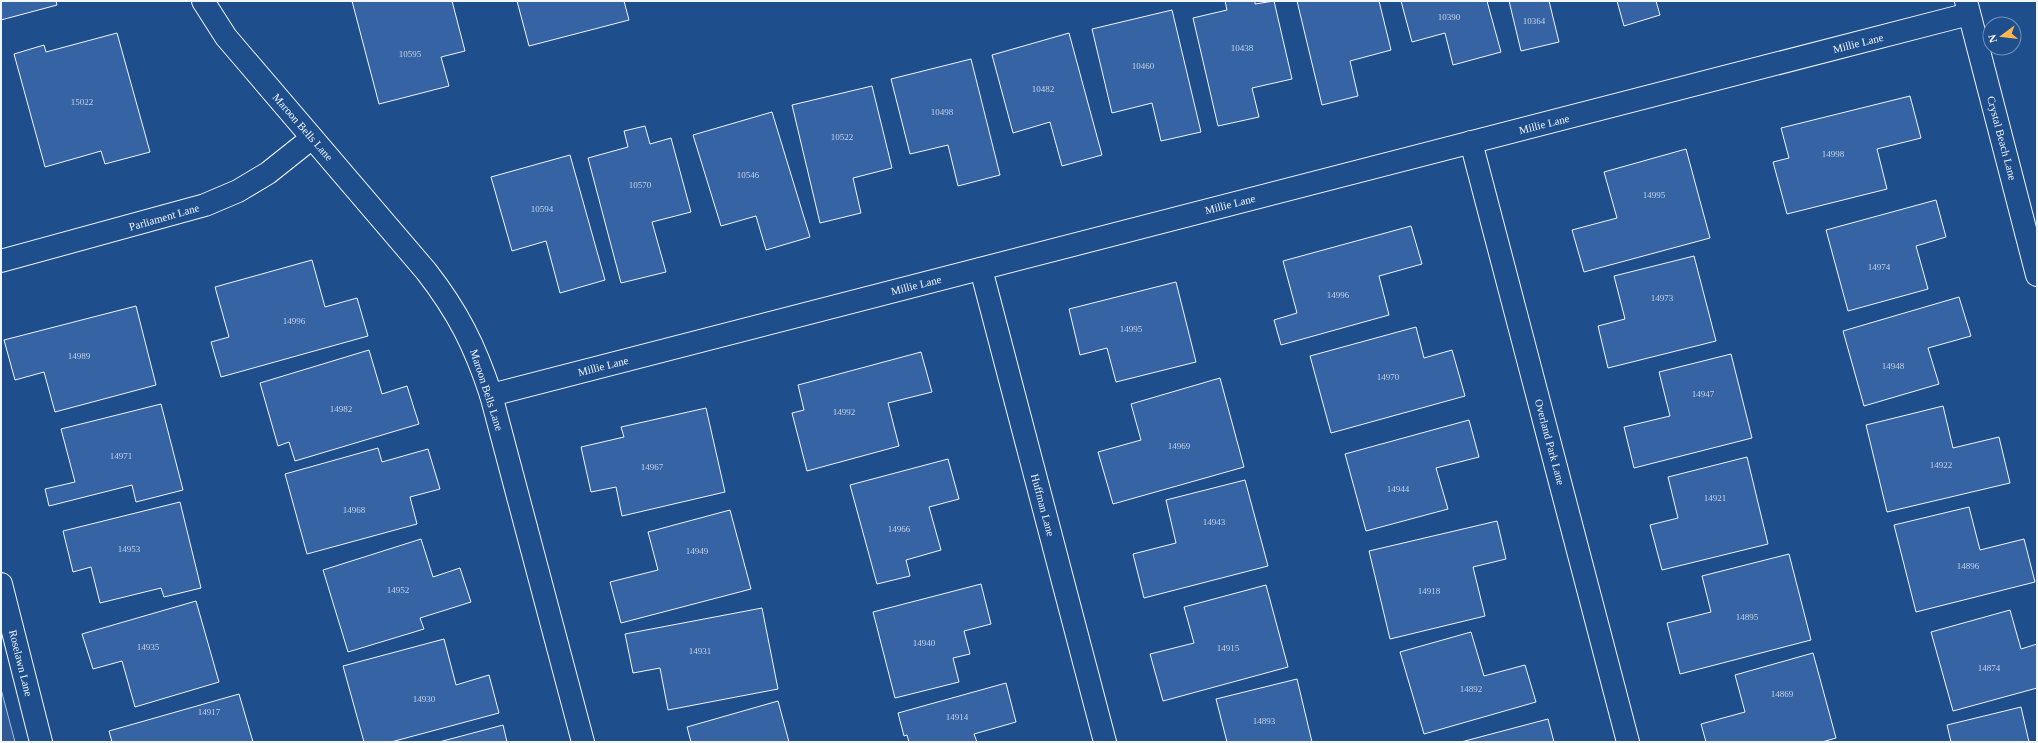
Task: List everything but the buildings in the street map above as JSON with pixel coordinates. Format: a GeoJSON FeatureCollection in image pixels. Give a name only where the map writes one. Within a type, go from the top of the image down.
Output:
{"type":"FeatureCollection","features":[{"type":"Feature","properties":{"kind":"street","name":"Maroon Bells Lane"},"geometry":{"type":"LineString","coordinates":[[203,1],[226,38],[426,271],[448,299],[466,329],[480,362],[491,395],[583,742]]}},
{"type":"Feature","properties":{"kind":"street","name":"Millie Lane"},"geometry":{"type":"LineString","coordinates":[[491,395],[1472,142],[1968,8]]}},
{"type":"Feature","properties":{"kind":"street","name":"Crystal Beach Lane"},"geometry":{"type":"LineString","coordinates":[[1968,8],[2037,275]]}},
{"type":"Feature","properties":{"kind":"street","name":"Parliament Lane"},"geometry":{"type":"LineString","coordinates":[[1,261],[205,206],[238,191],[268,173],[312,138]]}},
{"type":"Feature","properties":{"kind":"street","name":"Overland Park Lane"},"geometry":{"type":"LineString","coordinates":[[1472,142],[1628,742]]}},
{"type":"Feature","properties":{"kind":"street","name":"Huffman Lane"},"geometry":{"type":"LineString","coordinates":[[981,269],[1105,742]]}},
{"type":"Feature","properties":{"kind":"street","name":"Roselawn Lane"},"geometry":{"type":"LineString","coordinates":[[1,584],[41,742]]}},
{"type":"Feature","properties":{"kind":"shaded area"},"geometry":{"type":"Polygon","coordinates":[[[1,689],[15,742],[1,742],[1,689]]]}}]}
